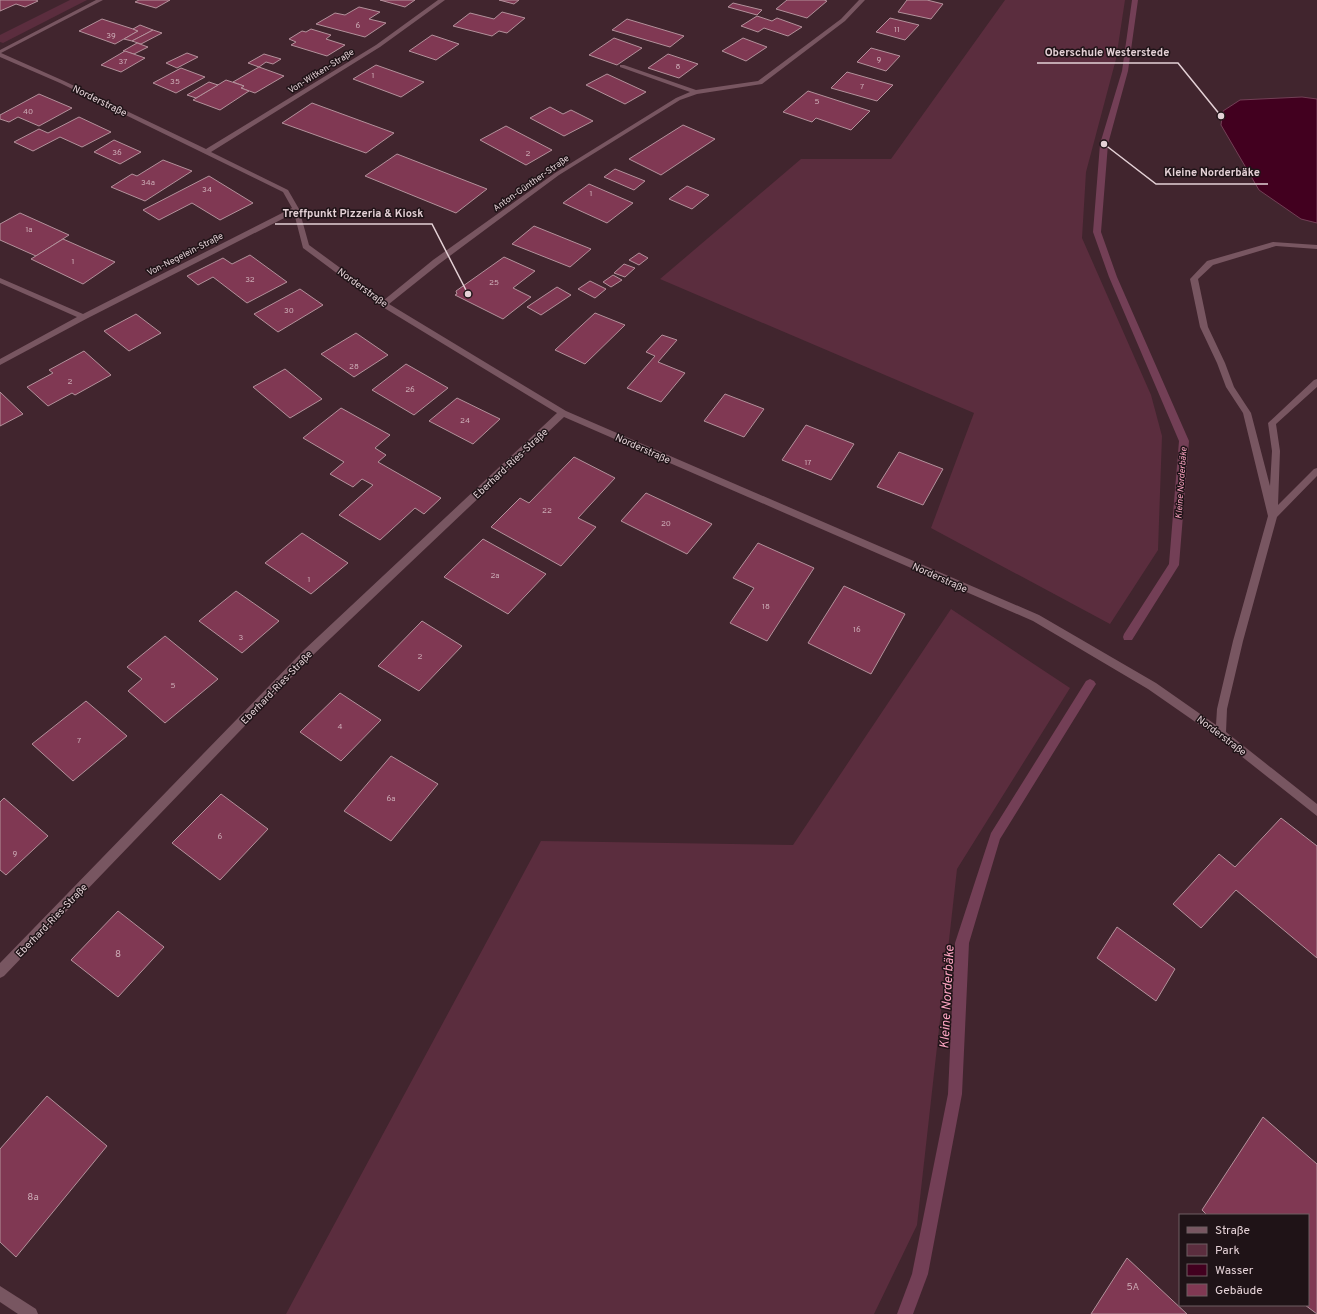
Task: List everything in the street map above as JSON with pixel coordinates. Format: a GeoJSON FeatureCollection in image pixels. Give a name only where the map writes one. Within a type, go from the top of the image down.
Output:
{"type":"FeatureCollection","features":[{"type":"Feature","properties":{"kind":"street"},"geometry":{"type":"LineString","coordinates":[[0,52],[100,0]]}},
{"type":"Feature","properties":{"kind":"street","name":"Von-Witken-Straße"},"geometry":{"type":"LineString","coordinates":[[206,152],[378,46],[442,0]]}},
{"type":"Feature","properties":{"kind":"street","name":"Anton-Günther-Straße"},"geometry":{"type":"LineString","coordinates":[[384,304],[398,291],[436,262],[557,174],[678,99],[696,92],[736,88],[760,83],[843,20],[862,0]]}},
{"type":"Feature","properties":{"kind":"street","name":"Norderstraße"},"geometry":{"type":"LineString","coordinates":[[0,55],[62,82],[286,191],[296,209],[306,246],[384,304],[563,413],[1036,618],[1152,686],[1222,734],[1317,811]]}},
{"type":"Feature","properties":{"kind":"street","name":"Anton-Günther-Straße"},"geometry":{"type":"LineString","coordinates":[[622,66],[696,92]]}},
{"type":"Feature","properties":{"kind":"street","name":"Von-Negelein-Straße"},"geometry":{"type":"LineString","coordinates":[[0,362],[83,317],[296,209]]}},
{"type":"Feature","properties":{"kind":"street"},"geometry":{"type":"LineString","coordinates":[[1273,516],[1247,413],[1230,387],[1204,326],[1194,279],[1210,263],[1276,244],[1317,247]]}},
{"type":"Feature","properties":{"kind":"street"},"geometry":{"type":"LineString","coordinates":[[0,280],[83,317]]}},
{"type":"Feature","properties":{"kind":"street"},"geometry":{"type":"LineString","coordinates":[[1222,734],[1222,709],[1238,641],[1273,516],[1276,451],[1272,423],[1317,382]]}},
{"type":"Feature","properties":{"kind":"street","name":"Eberhard-Ries-Straße"},"geometry":{"type":"LineString","coordinates":[[0,972],[308,653],[563,413]]}},
{"type":"Feature","properties":{"kind":"street"},"geometry":{"type":"LineString","coordinates":[[1273,516],[1317,471]]}},
{"type":"Feature","properties":{"kind":"street"},"geometry":{"type":"LineString","coordinates":[[0,1293],[31,1314]]}},
{"type":"Feature","properties":{"kind":"green space"},"geometry":{"type":"Polygon","coordinates":[[[70,0],[87,0],[3,43],[0,42],[0,35],[70,0]]]}},
{"type":"Feature","properties":{"kind":"green space"},"geometry":{"type":"Polygon","coordinates":[[[1005,0],[1125,0],[1116,59],[1086,172],[1082,238],[1151,395],[1162,436],[1158,550],[1110,624],[931,528],[974,413],[660,279],[801,159],[891,159],[1005,0]]]}},
{"type":"Feature","properties":{"kind":"green space"},"geometry":{"type":"Polygon","coordinates":[[[951,609],[1070,688],[957,869],[917,1225],[874,1314],[286,1314],[541,841],[793,845],[951,609]]]}},
{"type":"Feature","properties":{"kind":"water"},"geometry":{"type":"Polygon","coordinates":[[[1302,97],[1317,99],[1317,223],[1301,219],[1259,190],[1221,125],[1223,111],[1240,100],[1302,97]]]}},
{"type":"Feature","properties":{"kind":"building"},"geometry":{"type":"Polygon","coordinates":[[[0,0],[38,1],[25,7],[16,4],[0,11],[0,0]]]}},
{"type":"Feature","properties":{"kind":"building"},"geometry":{"type":"Polygon","coordinates":[[[139,0],[170,0],[156,8],[135,2],[139,0]]]}},
{"type":"Feature","properties":{"kind":"building"},"geometry":{"type":"Polygon","coordinates":[[[380,0],[415,0],[405,7],[380,0]]]}},
{"type":"Feature","properties":{"kind":"building"},"geometry":{"type":"Polygon","coordinates":[[[499,0],[519,0],[514,4],[499,0]]]}},
{"type":"Feature","properties":{"kind":"building"},"geometry":{"type":"Polygon","coordinates":[[[787,0],[827,1],[807,18],[776,9],[787,0]]]}},
{"type":"Feature","properties":{"kind":"building"},"geometry":{"type":"Polygon","coordinates":[[[907,0],[927,0],[943,4],[931,19],[898,12],[907,0]]]}},
{"type":"Feature","properties":{"kind":"building"},"geometry":{"type":"Polygon","coordinates":[[[733,3],[762,10],[757,15],[728,7],[733,3]]]}},
{"type":"Feature","properties":{"kind":"building"},"geometry":{"type":"Polygon","coordinates":[[[359,7],[380,12],[369,19],[386,23],[365,37],[316,24],[335,13],[345,15],[359,7]]]}},
{"type":"Feature","properties":{"kind":"building"},"geometry":{"type":"Polygon","coordinates":[[[502,12],[525,18],[507,33],[499,31],[492,36],[453,26],[470,13],[494,19],[502,12]]]}},
{"type":"Feature","properties":{"kind":"building"},"geometry":{"type":"Polygon","coordinates":[[[757,16],[772,21],[777,18],[802,27],[788,36],[764,28],[758,32],[741,26],[757,16]]]}},
{"type":"Feature","properties":{"kind":"building"},"geometry":{"type":"Polygon","coordinates":[[[890,18],[919,25],[905,40],[876,32],[890,18]]]}},
{"type":"Feature","properties":{"kind":"building"},"geometry":{"type":"Polygon","coordinates":[[[102,19],[138,31],[115,44],[79,31],[102,19]]]}},
{"type":"Feature","properties":{"kind":"building"},"geometry":{"type":"Polygon","coordinates":[[[627,19],[684,36],[670,47],[612,30],[627,19]]]}},
{"type":"Feature","properties":{"kind":"building"},"geometry":{"type":"Polygon","coordinates":[[[140,25],[153,30],[132,41],[124,39],[138,31],[133,29],[140,25]]]}},
{"type":"Feature","properties":{"kind":"building"},"geometry":{"type":"Polygon","coordinates":[[[311,29],[331,35],[326,39],[345,45],[327,56],[291,45],[296,42],[289,39],[302,31],[306,32],[311,29]]]}},
{"type":"Feature","properties":{"kind":"building"},"geometry":{"type":"Polygon","coordinates":[[[153,30],[162,33],[141,44],[132,41],[153,30]]]}},
{"type":"Feature","properties":{"kind":"building"},"geometry":{"type":"Polygon","coordinates":[[[432,35],[459,44],[436,60],[409,51],[432,35]]]}},
{"type":"Feature","properties":{"kind":"building"},"geometry":{"type":"Polygon","coordinates":[[[614,38],[642,48],[617,65],[589,55],[614,38]]]}},
{"type":"Feature","properties":{"kind":"building"},"geometry":{"type":"Polygon","coordinates":[[[743,38],[767,47],[746,61],[722,51],[743,38]]]}},
{"type":"Feature","properties":{"kind":"building"},"geometry":{"type":"Polygon","coordinates":[[[137,43],[148,47],[134,54],[123,51],[137,43]]]}},
{"type":"Feature","properties":{"kind":"building"},"geometry":{"type":"Polygon","coordinates":[[[871,48],[900,56],[886,71],[857,62],[871,48]]]}},
{"type":"Feature","properties":{"kind":"building"},"geometry":{"type":"Polygon","coordinates":[[[125,51],[145,58],[121,72],[101,65],[125,51]]]}},
{"type":"Feature","properties":{"kind":"building"},"geometry":{"type":"Polygon","coordinates":[[[187,53],[198,57],[177,68],[166,63],[187,53]]]}},
{"type":"Feature","properties":{"kind":"building"},"geometry":{"type":"Polygon","coordinates":[[[264,54],[281,59],[273,64],[266,62],[259,67],[248,63],[264,54]]]}},
{"type":"Feature","properties":{"kind":"building"},"geometry":{"type":"Polygon","coordinates":[[[668,54],[698,64],[679,78],[648,68],[668,54]]]}},
{"type":"Feature","properties":{"kind":"building"},"geometry":{"type":"Polygon","coordinates":[[[376,65],[424,82],[401,97],[353,79],[376,65]]]}},
{"type":"Feature","properties":{"kind":"building"},"geometry":{"type":"Polygon","coordinates":[[[259,67],[284,76],[255,93],[241,88],[244,86],[233,82],[259,67]]]}},
{"type":"Feature","properties":{"kind":"building"},"geometry":{"type":"Polygon","coordinates":[[[181,68],[205,77],[176,93],[153,83],[181,68]]]}},
{"type":"Feature","properties":{"kind":"building"},"geometry":{"type":"Polygon","coordinates":[[[847,72],[893,85],[877,101],[831,88],[847,72]]]}},
{"type":"Feature","properties":{"kind":"building"},"geometry":{"type":"Polygon","coordinates":[[[607,74],[646,92],[625,104],[586,85],[607,74]]]}},
{"type":"Feature","properties":{"kind":"building"},"geometry":{"type":"Polygon","coordinates":[[[226,80],[244,86],[241,88],[249,91],[220,110],[193,100],[226,80]]]}},
{"type":"Feature","properties":{"kind":"building"},"geometry":{"type":"Polygon","coordinates":[[[209,82],[218,85],[196,98],[187,95],[209,82]]]}},
{"type":"Feature","properties":{"kind":"building"},"geometry":{"type":"Polygon","coordinates":[[[808,91],[870,111],[851,130],[816,118],[812,122],[783,112],[808,91]]]}},
{"type":"Feature","properties":{"kind":"building"},"geometry":{"type":"Polygon","coordinates":[[[39,94],[72,108],[39,126],[18,117],[9,122],[0,119],[0,115],[39,94]]]}},
{"type":"Feature","properties":{"kind":"building"},"geometry":{"type":"Polygon","coordinates":[[[312,103],[394,133],[366,153],[282,123],[312,103]]]}},
{"type":"Feature","properties":{"kind":"building"},"geometry":{"type":"Polygon","coordinates":[[[550,107],[563,114],[571,110],[593,121],[564,136],[530,118],[550,107]]]}},
{"type":"Feature","properties":{"kind":"building"},"geometry":{"type":"Polygon","coordinates":[[[79,117],[111,132],[82,147],[60,137],[33,151],[14,142],[39,129],[48,133],[79,117]]]}},
{"type":"Feature","properties":{"kind":"building"},"geometry":{"type":"Polygon","coordinates":[[[683,125],[715,139],[661,175],[629,159],[683,125]]]}},
{"type":"Feature","properties":{"kind":"building"},"geometry":{"type":"Polygon","coordinates":[[[506,126],[552,150],[526,165],[480,140],[506,126]]]}},
{"type":"Feature","properties":{"kind":"building"},"geometry":{"type":"Polygon","coordinates":[[[114,140],[141,152],[120,164],[94,152],[114,140]]]}},
{"type":"Feature","properties":{"kind":"building"},"geometry":{"type":"Polygon","coordinates":[[[397,154],[487,189],[456,213],[365,176],[397,154]]]}},
{"type":"Feature","properties":{"kind":"building"},"geometry":{"type":"Polygon","coordinates":[[[163,160],[192,171],[145,201],[111,187],[132,174],[137,176],[163,160]]]}},
{"type":"Feature","properties":{"kind":"building"},"geometry":{"type":"Polygon","coordinates":[[[615,169],[645,181],[634,190],[604,177],[615,169]]]}},
{"type":"Feature","properties":{"kind":"building"},"geometry":{"type":"Polygon","coordinates":[[[209,176],[253,203],[220,220],[192,203],[159,220],[143,210],[209,176]]]}},
{"type":"Feature","properties":{"kind":"building"},"geometry":{"type":"Polygon","coordinates":[[[589,184],[633,203],[607,223],[563,203],[589,184]]]}},
{"type":"Feature","properties":{"kind":"building"},"geometry":{"type":"Polygon","coordinates":[[[687,186],[709,195],[692,209],[669,199],[687,186]]]}},
{"type":"Feature","properties":{"kind":"building"},"geometry":{"type":"Polygon","coordinates":[[[20,213],[69,235],[36,256],[0,240],[0,224],[20,213]]]}},
{"type":"Feature","properties":{"kind":"building"},"geometry":{"type":"Polygon","coordinates":[[[534,226],[591,249],[570,267],[512,244],[534,226]]]}},
{"type":"Feature","properties":{"kind":"building"},"geometry":{"type":"Polygon","coordinates":[[[63,239],[115,262],[83,284],[31,259],[63,239]]]}},
{"type":"Feature","properties":{"kind":"building"},"geometry":{"type":"Polygon","coordinates":[[[639,253],[648,258],[639,265],[629,260],[639,253]]]}},
{"type":"Feature","properties":{"kind":"building"},"geometry":{"type":"Polygon","coordinates":[[[250,255],[287,282],[247,303],[213,277],[198,285],[187,276],[223,258],[232,264],[250,255]]]}},
{"type":"Feature","properties":{"kind":"building"},"geometry":{"type":"Polygon","coordinates":[[[504,257],[535,271],[513,288],[531,297],[503,319],[455,295],[457,294],[456,291],[504,257]]]}},
{"type":"Feature","properties":{"kind":"building"},"geometry":{"type":"Polygon","coordinates":[[[624,264],[635,268],[625,277],[614,273],[624,264]]]}},
{"type":"Feature","properties":{"kind":"building"},"geometry":{"type":"Polygon","coordinates":[[[613,275],[622,280],[611,287],[603,282],[613,275]]]}},
{"type":"Feature","properties":{"kind":"building"},"geometry":{"type":"Polygon","coordinates":[[[590,281],[606,289],[595,298],[578,289],[590,281]]]}},
{"type":"Feature","properties":{"kind":"building"},"geometry":{"type":"Polygon","coordinates":[[[557,287],[571,295],[541,315],[527,307],[557,287]]]}},
{"type":"Feature","properties":{"kind":"building"},"geometry":{"type":"Polygon","coordinates":[[[300,289],[323,305],[278,332],[254,314],[300,289]]]}},
{"type":"Feature","properties":{"kind":"building"},"geometry":{"type":"Polygon","coordinates":[[[595,313],[625,325],[585,364],[555,350],[595,313]]]}},
{"type":"Feature","properties":{"kind":"building"},"geometry":{"type":"Polygon","coordinates":[[[136,314],[161,333],[129,351],[104,331],[136,314]]]}},
{"type":"Feature","properties":{"kind":"building"},"geometry":{"type":"Polygon","coordinates":[[[356,333],[388,355],[354,377],[321,354],[356,333]]]}},
{"type":"Feature","properties":{"kind":"building"},"geometry":{"type":"Polygon","coordinates":[[[662,335],[677,340],[658,362],[685,373],[661,402],[627,388],[655,356],[646,352],[662,335]]]}},
{"type":"Feature","properties":{"kind":"building"},"geometry":{"type":"Polygon","coordinates":[[[84,351],[111,375],[75,395],[72,393],[48,406],[27,387],[53,373],[49,370],[84,351]]]}},
{"type":"Feature","properties":{"kind":"building"},"geometry":{"type":"Polygon","coordinates":[[[406,364],[448,388],[414,415],[372,390],[406,364]]]}},
{"type":"Feature","properties":{"kind":"building"},"geometry":{"type":"Polygon","coordinates":[[[285,369],[322,399],[290,418],[253,387],[285,369]]]}},
{"type":"Feature","properties":{"kind":"building"},"geometry":{"type":"Polygon","coordinates":[[[0,392],[23,414],[0,426],[0,392]]]}},
{"type":"Feature","properties":{"kind":"building"},"geometry":{"type":"Polygon","coordinates":[[[725,394],[764,409],[744,437],[704,421],[725,394]]]}},
{"type":"Feature","properties":{"kind":"building"},"geometry":{"type":"Polygon","coordinates":[[[457,398],[500,419],[473,444],[429,421],[457,398]]]}},
{"type":"Feature","properties":{"kind":"building"},"geometry":{"type":"Polygon","coordinates":[[[341,408],[390,435],[375,448],[386,455],[378,462],[441,498],[424,514],[415,508],[380,540],[339,515],[373,485],[362,479],[353,487],[330,474],[344,462],[303,438],[341,408]]]}},
{"type":"Feature","properties":{"kind":"building"},"geometry":{"type":"Polygon","coordinates":[[[806,425],[854,444],[831,480],[782,460],[806,425]]]}},
{"type":"Feature","properties":{"kind":"building"},"geometry":{"type":"Polygon","coordinates":[[[899,452],[943,469],[923,505],[877,487],[899,452]]]}},
{"type":"Feature","properties":{"kind":"building"},"geometry":{"type":"Polygon","coordinates":[[[574,457],[615,478],[578,518],[596,527],[561,566],[491,527],[520,498],[529,503],[574,457]]]}},
{"type":"Feature","properties":{"kind":"building"},"geometry":{"type":"Polygon","coordinates":[[[646,493],[712,524],[687,554],[621,521],[646,493]]]}},
{"type":"Feature","properties":{"kind":"building"},"geometry":{"type":"Polygon","coordinates":[[[302,533],[348,563],[311,594],[265,563],[302,533]]]}},
{"type":"Feature","properties":{"kind":"building"},"geometry":{"type":"Polygon","coordinates":[[[483,539],[546,574],[508,614],[444,577],[483,539]]]}},
{"type":"Feature","properties":{"kind":"building"},"geometry":{"type":"Polygon","coordinates":[[[758,543],[814,568],[767,641],[730,623],[754,588],[733,578],[758,543]]]}},
{"type":"Feature","properties":{"kind":"building"},"geometry":{"type":"Polygon","coordinates":[[[844,586],[905,614],[871,674],[808,643],[844,586]]]}},
{"type":"Feature","properties":{"kind":"building"},"geometry":{"type":"Polygon","coordinates":[[[236,591],[279,621],[242,653],[199,621],[236,591]]]}},
{"type":"Feature","properties":{"kind":"building"},"geometry":{"type":"Polygon","coordinates":[[[422,621],[462,646],[419,691],[378,666],[422,621]]]}},
{"type":"Feature","properties":{"kind":"building"},"geometry":{"type":"Polygon","coordinates":[[[165,636],[218,679],[165,723],[128,691],[142,679],[127,667],[165,636]]]}},
{"type":"Feature","properties":{"kind":"building"},"geometry":{"type":"Polygon","coordinates":[[[340,693],[381,720],[341,761],[300,732],[340,693]]]}},
{"type":"Feature","properties":{"kind":"building"},"geometry":{"type":"Polygon","coordinates":[[[86,701],[127,736],[73,781],[32,744],[86,701]]]}},
{"type":"Feature","properties":{"kind":"building"},"geometry":{"type":"Polygon","coordinates":[[[391,756],[438,784],[391,841],[344,811],[391,756]]]}},
{"type":"Feature","properties":{"kind":"building"},"geometry":{"type":"Polygon","coordinates":[[[221,794],[268,829],[220,880],[172,843],[221,794]]]}},
{"type":"Feature","properties":{"kind":"building"},"geometry":{"type":"Polygon","coordinates":[[[4,798],[48,836],[6,875],[0,870],[0,802],[4,798]]]}},
{"type":"Feature","properties":{"kind":"building"},"geometry":{"type":"Polygon","coordinates":[[[1281,818],[1317,846],[1317,958],[1236,890],[1201,928],[1173,904],[1219,854],[1235,867],[1281,818]]]}},
{"type":"Feature","properties":{"kind":"building"},"geometry":{"type":"Polygon","coordinates":[[[118,911],[164,947],[118,997],[71,960],[118,911]]]}},
{"type":"Feature","properties":{"kind":"building"},"geometry":{"type":"Polygon","coordinates":[[[1117,927],[1175,969],[1156,1001],[1097,958],[1117,927]]]}},
{"type":"Feature","properties":{"kind":"building"},"geometry":{"type":"Polygon","coordinates":[[[47,1096],[107,1146],[16,1257],[0,1242],[0,1149],[47,1096]]]}},
{"type":"Feature","properties":{"kind":"building"},"geometry":{"type":"Polygon","coordinates":[[[1263,1117],[1317,1164],[1317,1314],[1306,1306],[1309,1306],[1309,1214],[1206,1214],[1202,1210],[1263,1117]]]}},
{"type":"Feature","properties":{"kind":"building"},"geometry":{"type":"Polygon","coordinates":[[[1127,1258],[1187,1314],[1091,1314],[1127,1258]]]}},
{"type":"Feature","properties":{"kind":"waterway","name":"Kleine Norderbäke"},"geometry":{"type":"LineString","coordinates":[[1128,637],[1174,565],[1184,441],[1159,380],[1113,277],[1097,232],[1104,144],[1125,71],[1135,0]]}},
{"type":"Feature","properties":{"kind":"waterway","name":"Kleine Norderbäke"},"geometry":{"type":"LineString","coordinates":[[905,1314],[920,1274],[955,1094],[962,943],[995,837],[1090,684]]}},
{"type":"Feature","properties":{"kind":"place","name":"Oberschule Westerstede"},"geometry":{"type":"Point","coordinates":[1221,116]}},
{"type":"Feature","properties":{"kind":"place","name":"Kleine Norderbäke"},"geometry":{"type":"Point","coordinates":[1104,144]}},
{"type":"Feature","properties":{"kind":"place","name":"Treffpunkt Pizzeria & Kiosk"},"geometry":{"type":"Point","coordinates":[468,294]}}]}
